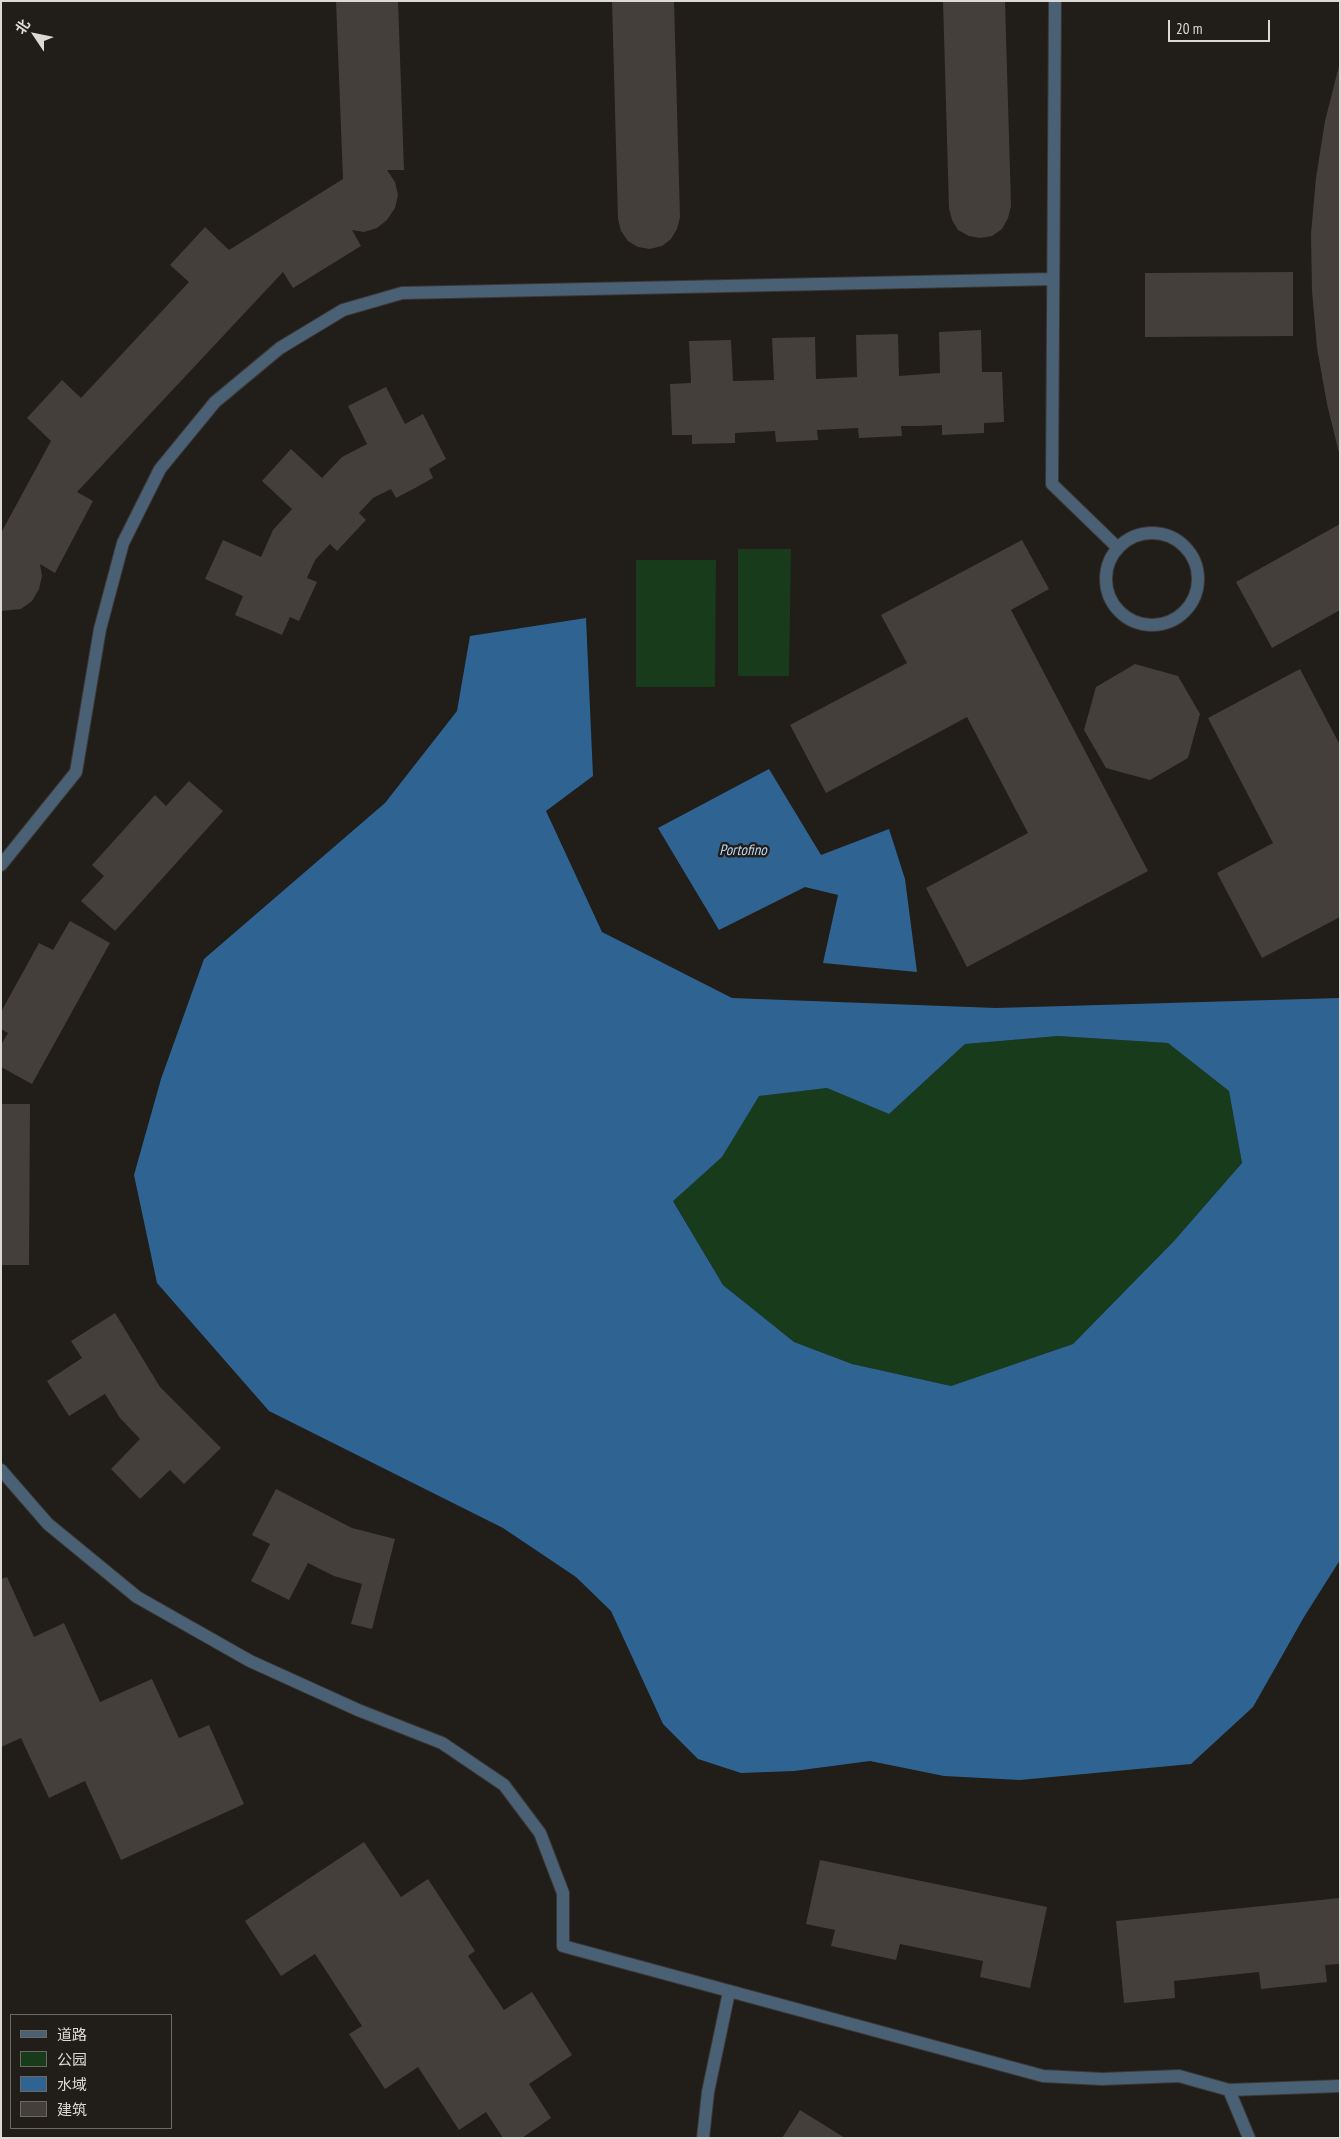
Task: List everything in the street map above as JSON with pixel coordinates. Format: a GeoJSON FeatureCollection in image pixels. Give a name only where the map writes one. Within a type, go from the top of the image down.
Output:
{"type":"FeatureCollection","features":[{"type":"Feature","properties":{"kind":"street"},"geometry":{"type":"LineString","coordinates":[[1055,1],[1052,484],[1118,548]]}},
{"type":"Feature","properties":{"kind":"street"},"geometry":{"type":"LineString","coordinates":[[1,864],[76,772],[100,629],[123,543],[160,470],[215,402],[280,348],[343,310],[402,293],[1053,279]]}},
{"type":"Feature","properties":{"kind":"street"},"geometry":{"type":"LineString","coordinates":[[1147,532],[1164,534],[1180,542],[1191,554],[1197,570],[1197,587],[1191,603],[1180,615],[1165,623],[1148,625],[1131,620],[1118,610],[1109,596],[1106,579],[1109,562],[1118,548],[1131,538],[1147,532]]}},
{"type":"Feature","properties":{"kind":"street"},"geometry":{"type":"LineString","coordinates":[[1,1470],[48,1524],[136,1597],[250,1661],[358,1710],[442,1744],[504,1785],[540,1833],[563,1893],[563,1946],[1043,2076],[1102,2078],[1179,2076],[1228,2090],[1340,2086]]}},
{"type":"Feature","properties":{"kind":"street"},"geometry":{"type":"LineString","coordinates":[[703,2138],[708,2092],[729,1992]]}},
{"type":"Feature","properties":{"kind":"street"},"geometry":{"type":"LineString","coordinates":[[1228,2090],[1249,2138]]}},
{"type":"Feature","properties":{"kind":"green space"},"geometry":{"type":"Polygon","coordinates":[[[738,549],[791,549],[789,676],[738,676],[738,549]]]}},
{"type":"Feature","properties":{"kind":"green space"},"geometry":{"type":"Polygon","coordinates":[[[636,560],[716,560],[715,687],[636,687],[636,560]]]}},
{"type":"Feature","properties":{"kind":"green space"},"geometry":{"type":"Polygon","coordinates":[[[1058,1036],[1168,1043],[1229,1091],[1242,1163],[1174,1241],[1073,1344],[951,1386],[852,1364],[794,1342],[723,1285],[673,1200],[722,1157],[758,1096],[827,1088],[889,1114],[965,1044],[1058,1036]]]}},
{"type":"Feature","properties":{"kind":"water"},"geometry":{"type":"Polygon","coordinates":[[[586,618],[593,776],[546,811],[602,932],[732,998],[996,1008],[1340,998],[1340,1560],[1304,1617],[1253,1707],[1191,1764],[1020,1780],[944,1776],[870,1761],[794,1771],[741,1773],[698,1759],[663,1724],[611,1611],[576,1577],[503,1528],[269,1411],[157,1283],[134,1175],[161,1079],[204,959],[385,803],[457,711],[470,636],[586,618]],[[1058,1036],[965,1044],[889,1114],[827,1088],[759,1096],[722,1157],[673,1201],[723,1285],[794,1342],[852,1364],[951,1386],[1073,1344],[1174,1241],[1242,1163],[1229,1091],[1168,1043],[1058,1036]]]}},
{"type":"Feature","properties":{"kind":"water","name":"Portofino"},"geometry":{"type":"Polygon","coordinates":[[[769,769],[821,855],[889,829],[905,879],[917,972],[823,963],[838,895],[805,887],[719,930],[658,828],[769,769]]]}},
{"type":"Feature","properties":{"kind":"building"},"geometry":{"type":"Polygon","coordinates":[[[336,1],[398,1],[404,170],[387,170],[395,182],[398,195],[395,208],[387,220],[377,228],[364,232],[352,230],[361,246],[293,288],[283,272],[77,492],[93,501],[55,573],[40,564],[42,576],[39,589],[32,601],[21,609],[1,611],[1,533],[51,441],[27,418],[62,380],[81,398],[189,282],[170,265],[205,227],[229,250],[343,179],[336,1]]]}},
{"type":"Feature","properties":{"kind":"building"},"geometry":{"type":"Polygon","coordinates":[[[612,1],[674,1],[680,217],[677,229],[671,239],[662,246],[650,249],[638,247],[628,241],[621,231],[618,219],[612,1]]]}},
{"type":"Feature","properties":{"kind":"building"},"geometry":{"type":"Polygon","coordinates":[[[943,1],[1005,1],[1011,206],[1008,218],[1002,229],[992,236],[980,238],[969,236],[958,230],[952,220],[949,208],[943,1]]]}},
{"type":"Feature","properties":{"kind":"building"},"geometry":{"type":"Polygon","coordinates":[[[1340,62],[1339,453],[1327,404],[1317,348],[1312,291],[1311,234],[1316,178],[1325,121],[1340,62]]]}},
{"type":"Feature","properties":{"kind":"building"},"geometry":{"type":"Polygon","coordinates":[[[1293,272],[1293,336],[1145,337],[1145,273],[1293,272]]]}},
{"type":"Feature","properties":{"kind":"building"},"geometry":{"type":"Polygon","coordinates":[[[981,330],[982,372],[1002,372],[1004,422],[984,423],[984,433],[942,435],[942,425],[901,426],[902,436],[859,438],[858,428],[817,430],[818,440],[776,442],[775,431],[735,433],[735,443],[692,444],[692,435],[672,435],[670,384],[691,383],[689,341],[731,340],[733,381],[774,380],[772,338],[815,337],[816,379],[857,377],[856,335],[898,334],[899,376],[940,373],[939,332],[981,330]]]}},
{"type":"Feature","properties":{"kind":"building"},"geometry":{"type":"Polygon","coordinates":[[[386,387],[405,424],[423,414],[446,459],[429,469],[433,478],[415,488],[396,498],[391,489],[373,498],[359,513],[366,520],[337,551],[330,544],[315,560],[307,578],[317,582],[299,621],[290,617],[282,635],[235,615],[243,596],[205,579],[223,540],[261,557],[273,530],[292,509],[262,481],[291,449],[322,478],[342,457],[367,444],[348,406],[386,387]]]}},
{"type":"Feature","properties":{"kind":"building"},"geometry":{"type":"Polygon","coordinates":[[[1340,524],[1340,610],[1272,648],[1236,582],[1340,524]]]}},
{"type":"Feature","properties":{"kind":"building"},"geometry":{"type":"Polygon","coordinates":[[[1022,540],[1049,589],[1011,610],[1148,871],[967,967],[926,888],[1028,833],[967,717],[826,793],[790,725],[907,663],[881,615],[1022,540]]]}},
{"type":"Feature","properties":{"kind":"building"},"geometry":{"type":"Polygon","coordinates":[[[1135,664],[1178,676],[1200,714],[1188,758],[1150,780],[1106,768],[1084,730],[1096,687],[1135,664]]]}},
{"type":"Feature","properties":{"kind":"building"},"geometry":{"type":"Polygon","coordinates":[[[1300,669],[1340,745],[1340,917],[1262,958],[1217,873],[1273,843],[1208,718],[1300,669]]]}},
{"type":"Feature","properties":{"kind":"building"},"geometry":{"type":"Polygon","coordinates":[[[189,781],[223,811],[115,931],[81,901],[104,876],[92,865],[155,795],[166,806],[189,781]]]}},
{"type":"Feature","properties":{"kind":"building"},"geometry":{"type":"Polygon","coordinates":[[[70,921],[110,943],[32,1084],[1,1067],[1,1045],[8,1033],[1,1029],[1,1012],[39,943],[53,950],[70,921]]]}},
{"type":"Feature","properties":{"kind":"building"},"geometry":{"type":"Polygon","coordinates":[[[1,1104],[30,1104],[29,1265],[1,1265],[1,1104]]]}},
{"type":"Feature","properties":{"kind":"building"},"geometry":{"type":"Polygon","coordinates":[[[115,1313],[160,1387],[221,1448],[184,1484],[170,1470],[140,1499],[111,1469],[140,1439],[120,1418],[105,1394],[69,1416],[47,1381],[82,1358],[71,1341],[115,1313]]]}},
{"type":"Feature","properties":{"kind":"building"},"geometry":{"type":"Polygon","coordinates":[[[276,1489],[352,1528],[395,1539],[372,1629],[351,1624],[362,1584],[334,1576],[308,1563],[289,1600],[251,1581],[270,1544],[252,1535],[276,1489]]]}},
{"type":"Feature","properties":{"kind":"building"},"geometry":{"type":"Polygon","coordinates":[[[7,1577],[34,1637],[64,1623],[100,1702],[152,1679],[179,1738],[209,1725],[244,1804],[121,1860],[85,1781],[49,1798],[21,1738],[1,1747],[1,1579],[7,1577]]]}},
{"type":"Feature","properties":{"kind":"building"},"geometry":{"type":"Polygon","coordinates":[[[364,1842],[401,1897],[428,1879],[475,1951],[468,1956],[504,2010],[532,1992],[572,2055],[529,2084],[551,2118],[522,2138],[503,2138],[486,2112],[459,2130],[418,2067],[385,2089],[349,2034],[362,2026],[315,1954],[281,1976],[245,1921],[364,1842]]]}},
{"type":"Feature","properties":{"kind":"building"},"geometry":{"type":"Polygon","coordinates":[[[820,1860],[1047,1907],[1030,1988],[980,1977],[983,1961],[900,1944],[896,1960],[831,1946],[835,1930],[806,1924],[820,1860]]]}},
{"type":"Feature","properties":{"kind":"building"},"geometry":{"type":"Polygon","coordinates":[[[1340,1898],[1340,1964],[1325,1965],[1327,1982],[1261,1989],[1259,1972],[1174,1981],[1175,1998],[1124,2003],[1116,1921],[1340,1898]]]}},
{"type":"Feature","properties":{"kind":"building"},"geometry":{"type":"Polygon","coordinates":[[[800,2110],[845,2138],[782,2138],[800,2110]]]}}]}
